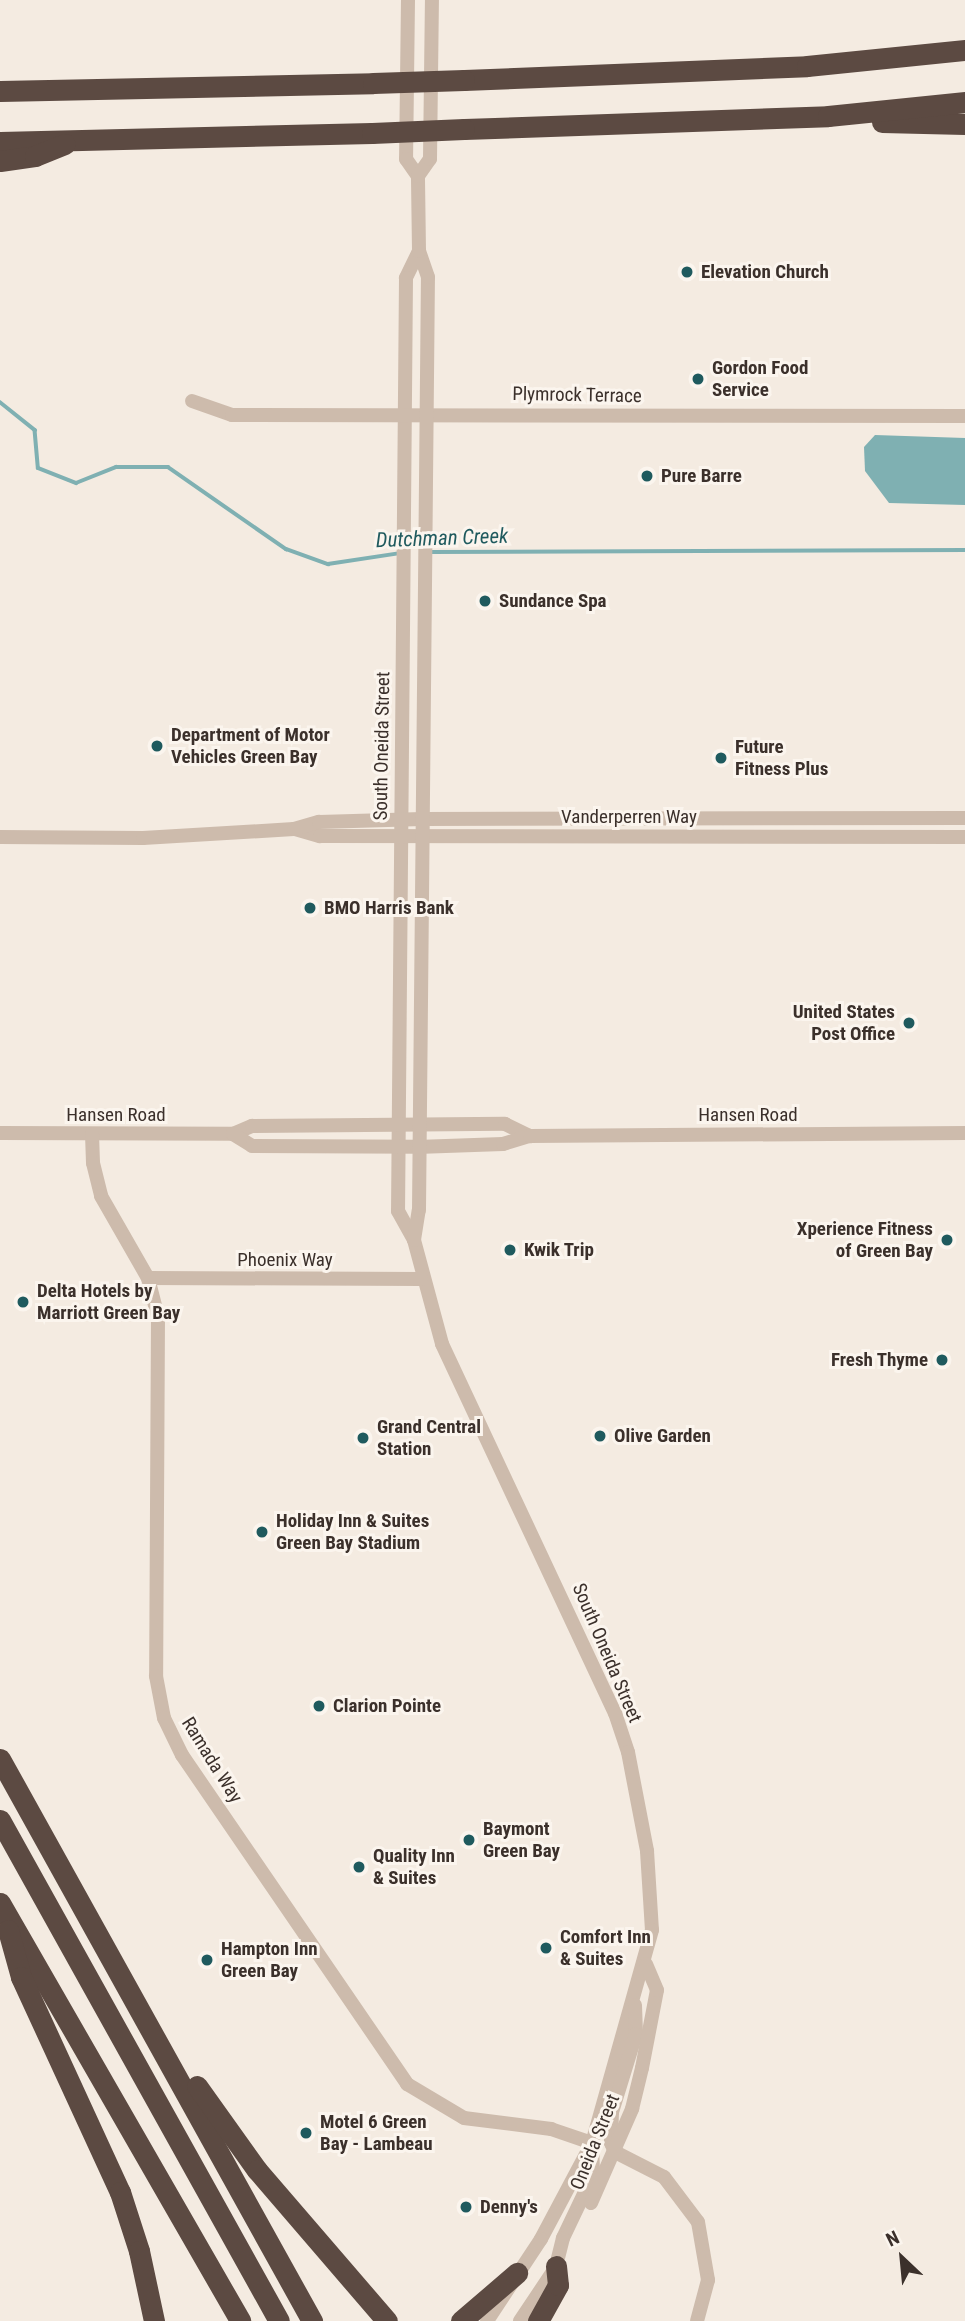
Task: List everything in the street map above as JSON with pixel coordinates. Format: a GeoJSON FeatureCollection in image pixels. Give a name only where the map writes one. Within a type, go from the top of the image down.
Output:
{"type":"FeatureCollection","features":[{"type":"Feature","properties":{"kind":"highway"},"geometry":{"type":"LineString","coordinates":[[0,91],[373,83],[807,66],[965,50]]}},
{"type":"Feature","properties":{"kind":"highway"},"geometry":{"type":"LineString","coordinates":[[0,142],[372,133],[828,116],[965,102]]}},
{"type":"Feature","properties":{"kind":"highway"},"geometry":{"type":"LineString","coordinates":[[828,116],[965,124]]}},
{"type":"Feature","properties":{"kind":"highway"},"geometry":{"type":"LineString","coordinates":[[0,161],[36,156],[77,139]]}},
{"type":"Feature","properties":{"kind":"highway"},"geometry":{"type":"LineString","coordinates":[[0,1759],[312,2321]]}},
{"type":"Feature","properties":{"kind":"highway"},"geometry":{"type":"LineString","coordinates":[[0,1820],[279,2321]]}},
{"type":"Feature","properties":{"kind":"highway"},"geometry":{"type":"LineString","coordinates":[[2,1907],[22,1977],[120,2192],[154,2321]]}},
{"type":"Feature","properties":{"kind":"highway"},"geometry":{"type":"LineString","coordinates":[[2,1907],[240,2321]]}},
{"type":"Feature","properties":{"kind":"highway"},"geometry":{"type":"LineString","coordinates":[[87,1914],[104,1931],[174,2052],[241,2148],[327,2256],[387,2321]]}},
{"type":"Feature","properties":{"kind":"highway"},"geometry":{"type":"LineString","coordinates":[[538,2321],[558,2285],[556,2266]]}},
{"type":"Feature","properties":{"kind":"highway"},"geometry":{"type":"LineString","coordinates":[[461,2321],[517,2273]]}},
{"type":"Feature","properties":{"kind":"street","name":"South Oneida Street"},"geometry":{"type":"LineString","coordinates":[[408,0],[406,159],[418,176],[419,251],[428,277],[417,1147],[419,1210],[414,1240]]}},
{"type":"Feature","properties":{"kind":"street","name":"South Oneida Street"},"geometry":{"type":"LineString","coordinates":[[418,176],[430,159],[432,0]]}},
{"type":"Feature","properties":{"kind":"street","name":"South Oneida Street"},"geometry":{"type":"LineString","coordinates":[[419,251],[406,278],[396,1125],[398,1211],[414,1240],[421,1279],[442,1344],[599,1674],[621,1730],[647,1851],[652,1930],[646,1964],[634,1988],[592,2143],[541,2239],[487,2321]]}},
{"type":"Feature","properties":{"kind":"street","name":"Plymrock Terrace"},"geometry":{"type":"LineString","coordinates":[[192,401],[232,415],[425,413],[965,416]]}},
{"type":"Feature","properties":{"kind":"street","name":"Vanderperren Way"},"geometry":{"type":"LineString","coordinates":[[0,836],[143,838],[294,829],[319,822],[422,819],[965,818]]}},
{"type":"Feature","properties":{"kind":"street","name":"Vanderperren Way"},"geometry":{"type":"LineString","coordinates":[[294,829],[318,836],[965,837]]}},
{"type":"Feature","properties":{"kind":"street","name":"Hansen Road"},"geometry":{"type":"LineString","coordinates":[[0,1133],[233,1134],[252,1126],[505,1124],[530,1136]]}},
{"type":"Feature","properties":{"kind":"street","name":"Hansen Road"},"geometry":{"type":"LineString","coordinates":[[233,1134],[252,1146],[417,1147],[503,1144],[530,1136],[965,1133]]}},
{"type":"Feature","properties":{"kind":"street","name":"Ramada Way"},"geometry":{"type":"LineString","coordinates":[[92,1134],[93,1163],[101,1196],[148,1279],[159,1336],[156,1676],[171,1736],[407,2084],[442,2109],[464,2118],[551,2129],[592,2143]]}},
{"type":"Feature","properties":{"kind":"street","name":"Phoenix Way"},"geometry":{"type":"LineString","coordinates":[[148,1279],[421,1279]]}},
{"type":"Feature","properties":{"kind":"street","name":"Oneida Street"},"geometry":{"type":"LineString","coordinates":[[520,2321],[556,2266],[615,2152],[632,2107],[657,1990],[646,1964]]}},
{"type":"Feature","properties":{"kind":"street"},"geometry":{"type":"LineString","coordinates":[[634,1988],[636,2035],[612,2112],[615,2152],[664,2178],[698,2222],[708,2280],[697,2321]]}},
{"type":"Feature","properties":{"kind":"street"},"geometry":{"type":"LineString","coordinates":[[556,2266],[563,2238],[593,2175],[592,2143]]}},
{"type":"Feature","properties":{"kind":"water"},"geometry":{"type":"Polygon","coordinates":[[[875,435],[965,438],[965,505],[889,503],[865,471],[864,447],[875,435]]]}},
{"type":"Feature","properties":{"kind":"waterway","name":"Dutchman Creek"},"geometry":{"type":"LineString","coordinates":[[0,402],[35,430],[38,468],[76,483],[116,467],[168,467],[286,549],[328,564],[401,553]]}},
{"type":"Feature","properties":{"kind":"waterway","name":"Dutchman Creek"},"geometry":{"type":"LineString","coordinates":[[430,552],[965,550]]}},
{"type":"Feature","properties":{"kind":"place","name":"Elevation Church"},"geometry":{"type":"Point","coordinates":[687,272]}},
{"type":"Feature","properties":{"kind":"place","name":"Gordon Food Service"},"geometry":{"type":"Point","coordinates":[698,379]}},
{"type":"Feature","properties":{"kind":"place","name":"Pure Barre"},"geometry":{"type":"Point","coordinates":[647,476]}},
{"type":"Feature","properties":{"kind":"place","name":"Sundance Spa"},"geometry":{"type":"Point","coordinates":[485,601]}},
{"type":"Feature","properties":{"kind":"place","name":"Department of Motor Vehicles Green Bay"},"geometry":{"type":"Point","coordinates":[157,746]}},
{"type":"Feature","properties":{"kind":"place","name":"Future Fitness Plus"},"geometry":{"type":"Point","coordinates":[721,758]}},
{"type":"Feature","properties":{"kind":"place","name":"BMO Harris Bank"},"geometry":{"type":"Point","coordinates":[310,908]}},
{"type":"Feature","properties":{"kind":"place","name":"United States Post Office"},"geometry":{"type":"Point","coordinates":[909,1023]}},
{"type":"Feature","properties":{"kind":"place","name":"Xperience Fitness of Green Bay"},"geometry":{"type":"Point","coordinates":[947,1240]}},
{"type":"Feature","properties":{"kind":"place","name":"Kwik Trip"},"geometry":{"type":"Point","coordinates":[510,1250]}},
{"type":"Feature","properties":{"kind":"place","name":"Delta Hotels by Marriott Green Bay"},"geometry":{"type":"Point","coordinates":[23,1302]}},
{"type":"Feature","properties":{"kind":"place","name":"Fresh Thyme"},"geometry":{"type":"Point","coordinates":[942,1360]}},
{"type":"Feature","properties":{"kind":"place","name":"Olive Garden"},"geometry":{"type":"Point","coordinates":[600,1436]}},
{"type":"Feature","properties":{"kind":"place","name":"Grand Central Station"},"geometry":{"type":"Point","coordinates":[363,1438]}},
{"type":"Feature","properties":{"kind":"place","name":"Holiday Inn & Suites Green Bay Stadium"},"geometry":{"type":"Point","coordinates":[262,1532]}},
{"type":"Feature","properties":{"kind":"place","name":"Clarion Pointe"},"geometry":{"type":"Point","coordinates":[319,1706]}},
{"type":"Feature","properties":{"kind":"place","name":"Baymont Green Bay"},"geometry":{"type":"Point","coordinates":[469,1840]}},
{"type":"Feature","properties":{"kind":"place","name":"Quality Inn & Suites"},"geometry":{"type":"Point","coordinates":[359,1867]}},
{"type":"Feature","properties":{"kind":"place","name":"Comfort Inn & Suites"},"geometry":{"type":"Point","coordinates":[546,1948]}},
{"type":"Feature","properties":{"kind":"place","name":"Hampton Inn Green Bay"},"geometry":{"type":"Point","coordinates":[207,1960]}},
{"type":"Feature","properties":{"kind":"place","name":"Motel 6 Green Bay - Lambeau"},"geometry":{"type":"Point","coordinates":[306,2133]}},
{"type":"Feature","properties":{"kind":"place","name":"Denny's"},"geometry":{"type":"Point","coordinates":[466,2207]}}]}
